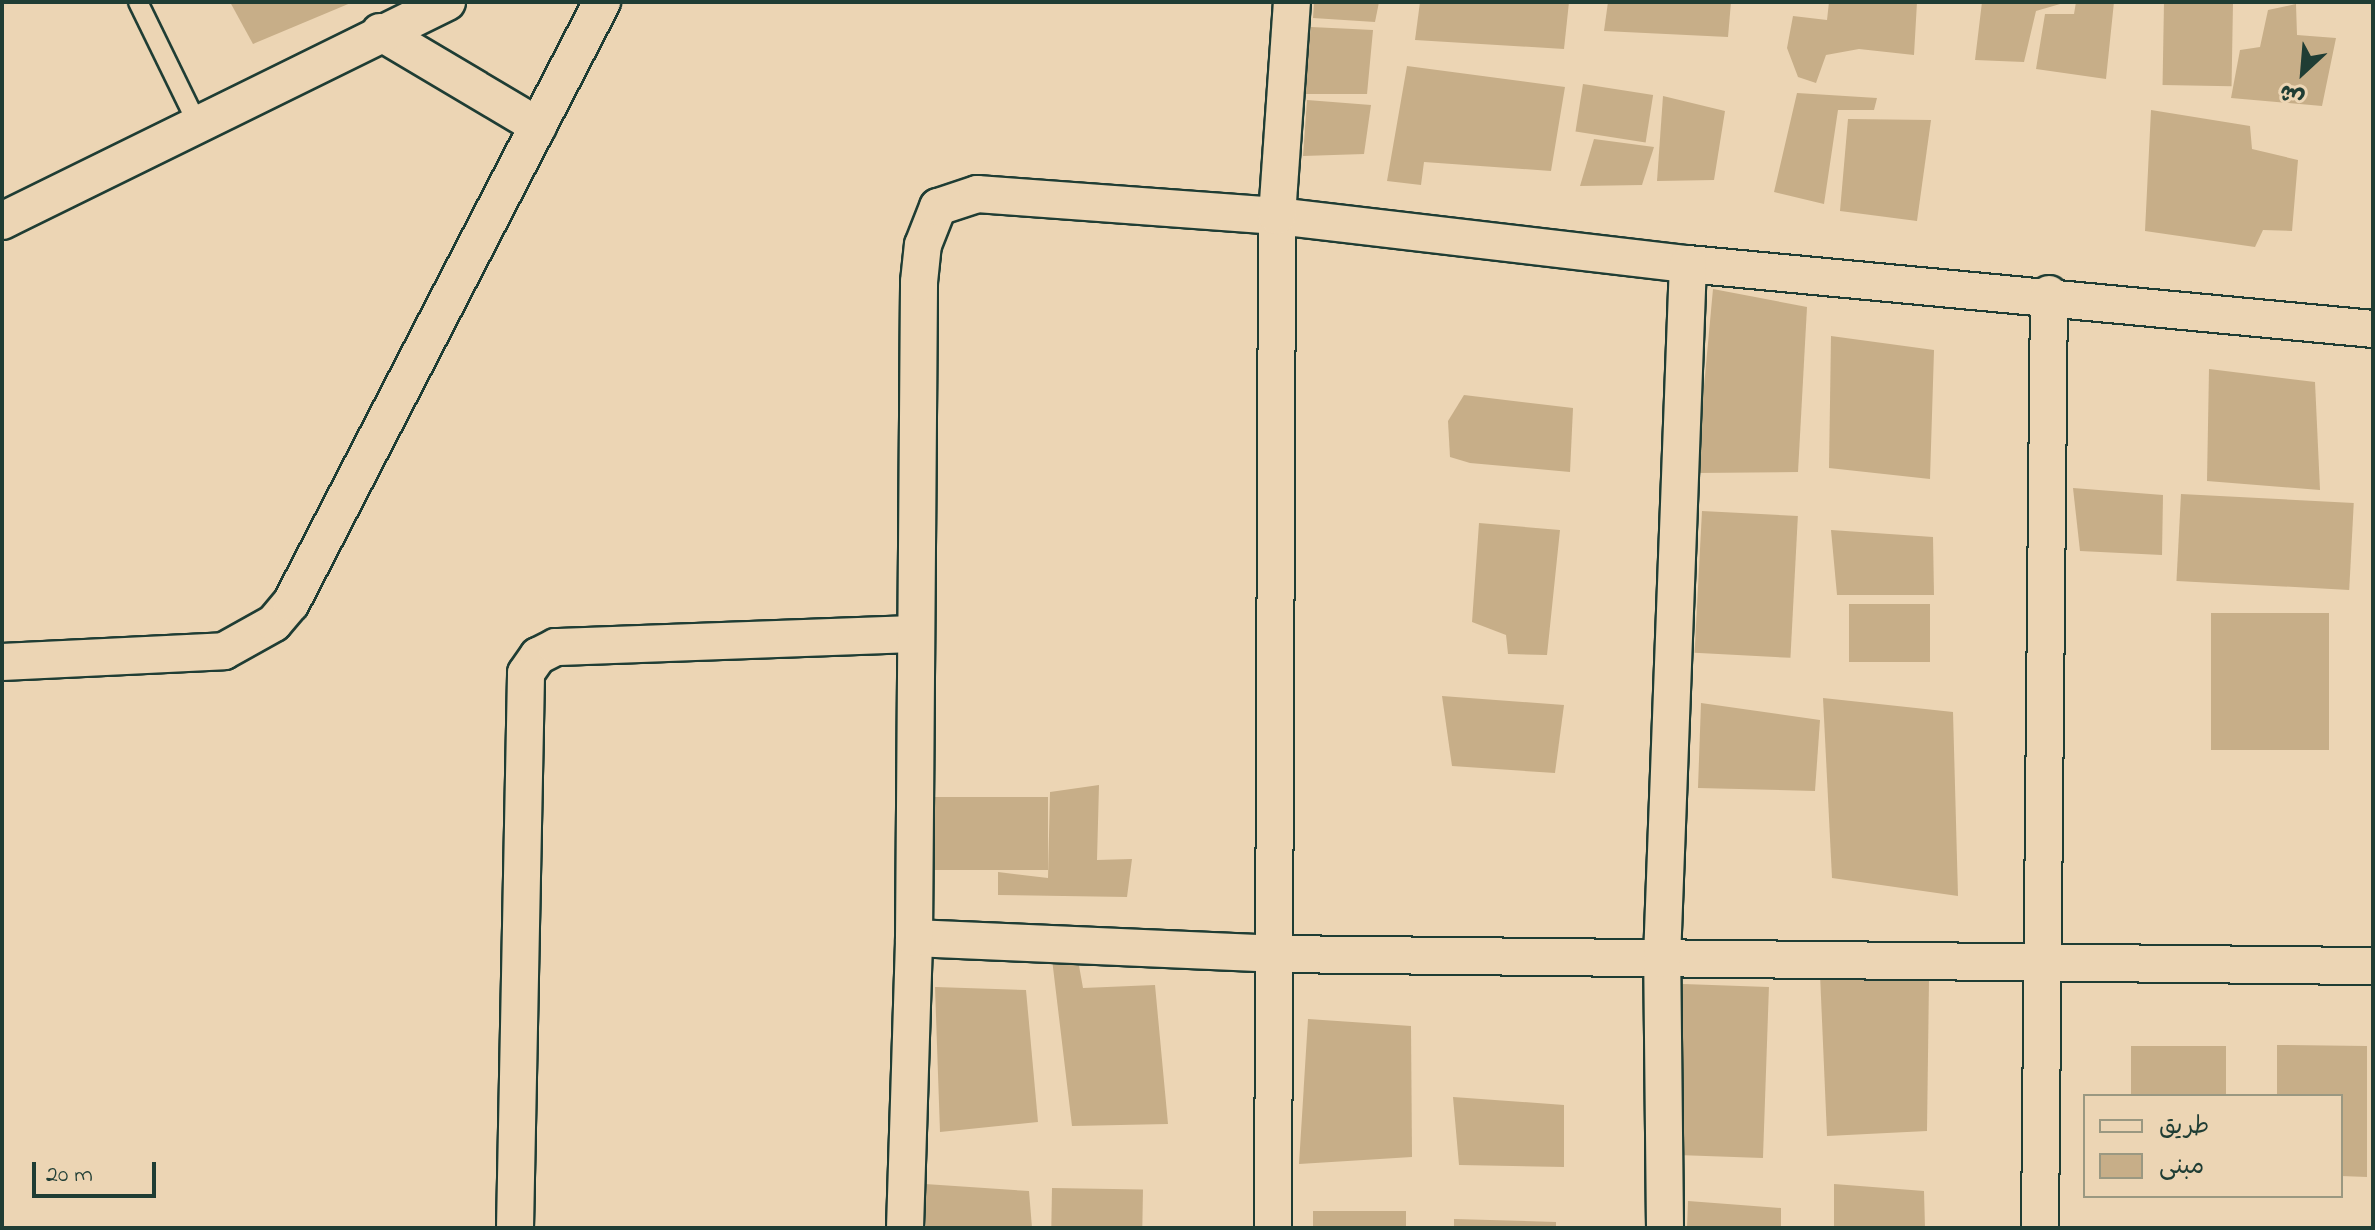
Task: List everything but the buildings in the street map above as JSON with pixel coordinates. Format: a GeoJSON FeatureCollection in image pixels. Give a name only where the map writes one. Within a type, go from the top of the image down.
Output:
{"type":"FeatureCollection","features":[{"type":"Feature","properties":{"kind":"street"},"geometry":{"type":"LineString","coordinates":[[2,221],[380,32],[447,2]]}},
{"type":"Feature","properties":{"kind":"street"},"geometry":{"type":"LineString","coordinates":[[2,662],[224,651],[274,623],[291,603],[602,2]]}},
{"type":"Feature","properties":{"kind":"street"},"geometry":{"type":"LineString","coordinates":[[1273,1228],[1277,216],[1292,2]]}},
{"type":"Feature","properties":{"kind":"street"},"geometry":{"type":"LineString","coordinates":[[380,32],[538,126]]}},
{"type":"Feature","properties":{"kind":"street"},"geometry":{"type":"LineString","coordinates":[[905,1228],[914,938],[919,282],[928,224],[938,207],[977,194],[1277,216],[1688,264],[2049,294],[2373,329]]}},
{"type":"Feature","properties":{"kind":"street"},"geometry":{"type":"LineString","coordinates":[[1665,1228],[1662,959],[1688,264]]}},
{"type":"Feature","properties":{"kind":"street"},"geometry":{"type":"LineString","coordinates":[[2040,1228],[2040,959],[2049,294]]}},
{"type":"Feature","properties":{"kind":"street"},"geometry":{"type":"LineString","coordinates":[[515,1228],[526,673],[538,656],[556,647],[916,634]]}},
{"type":"Feature","properties":{"kind":"street"},"geometry":{"type":"LineString","coordinates":[[914,938],[1274,954],[1662,959],[2040,959],[2373,966]]}},
{"type":"Feature","properties":{"kind":"lane"},"geometry":{"type":"LineString","coordinates":[[138,2],[197,123]]}}]}
